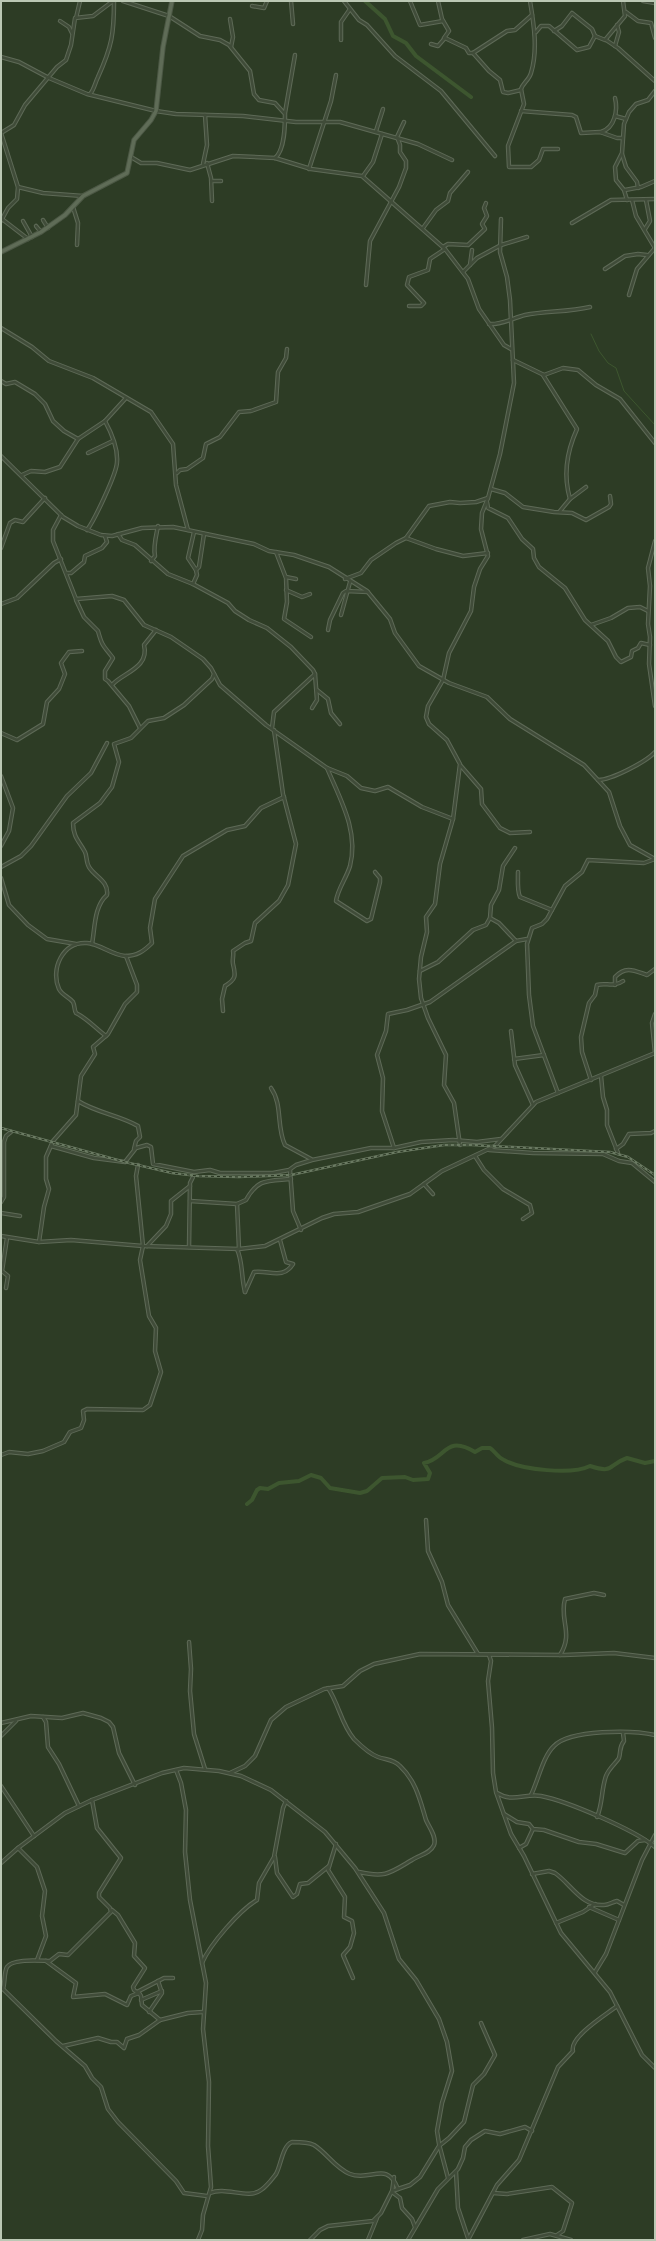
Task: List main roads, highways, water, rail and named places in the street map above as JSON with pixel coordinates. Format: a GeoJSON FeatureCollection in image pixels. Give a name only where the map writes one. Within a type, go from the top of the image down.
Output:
{"type":"FeatureCollection","features":[{"type":"Feature","properties":{"kind":"main road"},"geometry":{"type":"LineString","coordinates":[[1,252],[48,228],[73,207],[83,196],[126,175],[129,170],[134,140],[151,120],[156,111],[163,47],[172,1]]}},
{"type":"Feature","properties":{"kind":"waterway"},"geometry":{"type":"LineString","coordinates":[[365,1],[385,19],[393,36],[406,43],[416,56],[471,97]]}},
{"type":"Feature","properties":{"kind":"waterway"},"geometry":{"type":"LineString","coordinates":[[591,334],[599,351],[608,363],[616,368],[624,391],[655,425]]}},
{"type":"Feature","properties":{"kind":"waterway"},"geometry":{"type":"LineString","coordinates":[[247,1504],[252,1500],[257,1490],[260,1488],[268,1489],[279,1483],[299,1481],[311,1475],[321,1478],[330,1488],[360,1493],[367,1491],[382,1478],[405,1477],[413,1480],[428,1479],[430,1473],[424,1463],[431,1461],[446,1449],[457,1446],[465,1447],[475,1452],[482,1448],[490,1448],[502,1459],[512,1463],[534,1469],[560,1471],[582,1469],[590,1466],[607,1469],[627,1458],[645,1463],[655,1461]]}},
{"type":"Feature","properties":{"kind":"railway"},"geometry":{"type":"LineString","coordinates":[[1,1128],[125,1162],[172,1173],[198,1176],[239,1177],[291,1175],[397,1152],[444,1145],[610,1152],[628,1157],[655,1175]]}}]}
